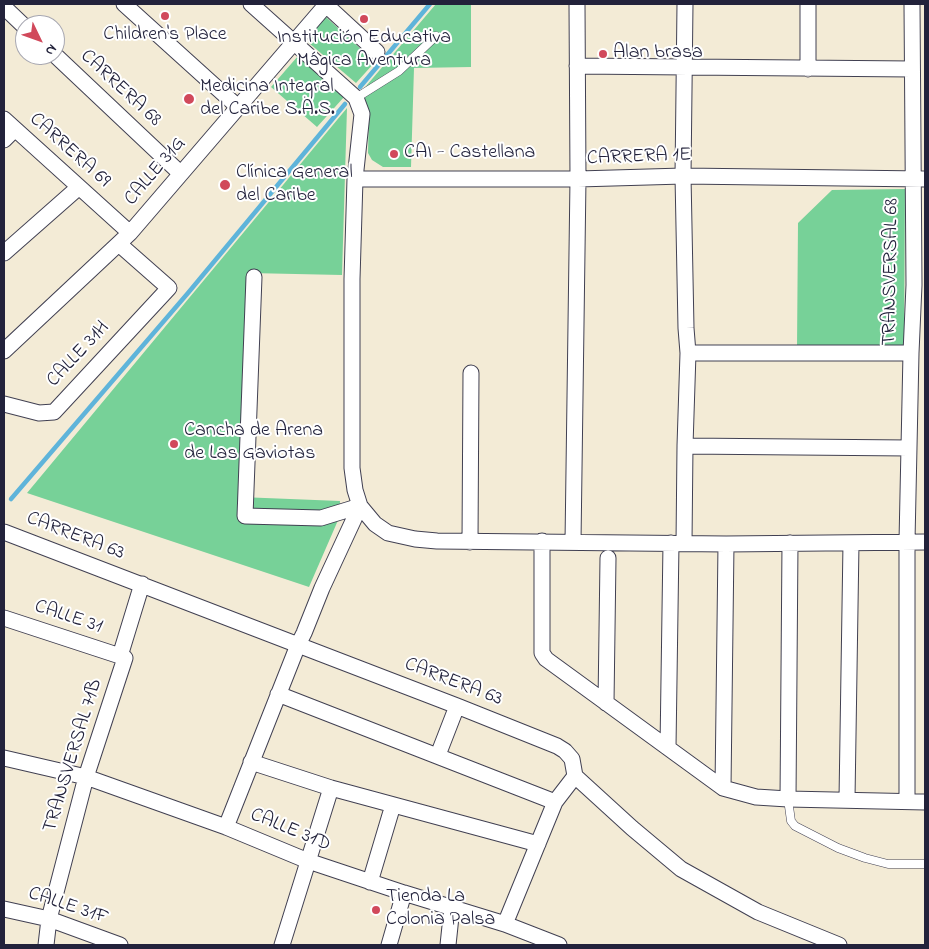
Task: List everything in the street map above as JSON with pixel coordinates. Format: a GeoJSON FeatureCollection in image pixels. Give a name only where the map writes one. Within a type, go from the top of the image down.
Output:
{"type":"FeatureCollection","features":[{"type":"Feature","properties":{"kind":"street"},"geometry":{"type":"LineString","coordinates":[[124,4],[238,107]]}},
{"type":"Feature","properties":{"kind":"street"},"geometry":{"type":"LineString","coordinates":[[251,4],[356,98],[362,114],[355,179],[352,280],[352,468],[355,490],[360,506],[375,524],[388,533],[415,539],[470,542],[542,541],[726,544],[925,542]]}},
{"type":"Feature","properties":{"kind":"street"},"geometry":{"type":"LineString","coordinates":[[326,4],[377,52]]}},
{"type":"Feature","properties":{"kind":"street","name":"CALLE 31G"},"geometry":{"type":"LineString","coordinates":[[4,351],[125,239],[326,4]]}},
{"type":"Feature","properties":{"kind":"street"},"geometry":{"type":"LineString","coordinates":[[572,542],[578,180],[577,4]]}},
{"type":"Feature","properties":{"kind":"street"},"geometry":{"type":"LineString","coordinates":[[668,747],[678,543],[685,446],[688,353],[683,176],[685,4]]}},
{"type":"Feature","properties":{"kind":"street"},"geometry":{"type":"LineString","coordinates":[[808,4],[808,69]]}},
{"type":"Feature","properties":{"kind":"street","name":"TRANSVERSAL 68"},"geometry":{"type":"LineString","coordinates":[[907,800],[907,541],[911,353],[920,286],[919,179],[912,70],[912,4]]}},
{"type":"Feature","properties":{"kind":"street"},"geometry":{"type":"LineString","coordinates":[[4,7],[15,17]]}},
{"type":"Feature","properties":{"kind":"street","name":"CARRERA 68"},"geometry":{"type":"LineString","coordinates":[[65,64],[180,173]]}},
{"type":"Feature","properties":{"kind":"street"},"geometry":{"type":"LineString","coordinates":[[577,66],[912,70]]}},
{"type":"Feature","properties":{"kind":"street","name":"CARRERA 69"},"geometry":{"type":"LineString","coordinates":[[7,129],[79,187],[169,288]]}},
{"type":"Feature","properties":{"kind":"street","name":"CARRERA 1E"},"geometry":{"type":"LineString","coordinates":[[355,179],[578,180],[683,176],[919,179]]}},
{"type":"Feature","properties":{"kind":"street"},"geometry":{"type":"LineString","coordinates":[[4,253],[79,187]]}},
{"type":"Feature","properties":{"kind":"street"},"geometry":{"type":"LineString","coordinates":[[254,277],[245,516],[321,518],[360,506]]}},
{"type":"Feature","properties":{"kind":"street","name":"CALLE 31H"},"geometry":{"type":"LineString","coordinates":[[4,404],[39,414],[54,412],[169,288]]}},
{"type":"Feature","properties":{"kind":"street"},"geometry":{"type":"LineString","coordinates":[[688,353],[911,353]]}},
{"type":"Feature","properties":{"kind":"street"},"geometry":{"type":"LineString","coordinates":[[470,542],[471,373]]}},
{"type":"Feature","properties":{"kind":"street"},"geometry":{"type":"LineString","coordinates":[[685,446],[909,448]]}},
{"type":"Feature","properties":{"kind":"street"},"geometry":{"type":"LineString","coordinates":[[226,827],[322,588],[360,506]]}},
{"type":"Feature","properties":{"kind":"street","name":"CARRERA 63"},"geometry":{"type":"LineString","coordinates":[[4,532],[142,584],[301,639],[457,706],[557,746],[572,759],[575,776],[681,869],[758,912],[839,945]]}},
{"type":"Feature","properties":{"kind":"street"},"geometry":{"type":"LineString","coordinates":[[542,541],[542,653],[546,659],[723,788],[756,797],[925,802]]}},
{"type":"Feature","properties":{"kind":"street"},"geometry":{"type":"LineString","coordinates":[[788,799],[790,543]]}},
{"type":"Feature","properties":{"kind":"street"},"geometry":{"type":"LineString","coordinates":[[847,799],[851,543]]}},
{"type":"Feature","properties":{"kind":"street"},"geometry":{"type":"LineString","coordinates":[[723,788],[726,544]]}},
{"type":"Feature","properties":{"kind":"street"},"geometry":{"type":"LineString","coordinates":[[606,703],[608,558]]}},
{"type":"Feature","properties":{"kind":"street","name":"TRANSVERSAL 71B"},"geometry":{"type":"LineString","coordinates":[[46,945],[49,919],[86,777],[125,658],[120,656],[142,584]]}},
{"type":"Feature","properties":{"kind":"street","name":"CALLE 31"},"geometry":{"type":"LineString","coordinates":[[4,618],[120,656]]}},
{"type":"Feature","properties":{"kind":"street"},"geometry":{"type":"LineString","coordinates":[[278,694],[555,802]]}},
{"type":"Feature","properties":{"kind":"street"},"geometry":{"type":"LineString","coordinates":[[438,755],[457,706]]}},
{"type":"Feature","properties":{"kind":"street","name":"CALLE 31D"},"geometry":{"type":"LineString","coordinates":[[4,758],[86,777],[226,827],[308,861],[404,894],[505,924],[559,945]]}},
{"type":"Feature","properties":{"kind":"street"},"geometry":{"type":"LineString","coordinates":[[251,762],[331,788],[538,844]]}},
{"type":"Feature","properties":{"kind":"street"},"geometry":{"type":"LineString","coordinates":[[505,924],[555,802],[575,776]]}},
{"type":"Feature","properties":{"kind":"street"},"geometry":{"type":"LineString","coordinates":[[282,945],[331,788]]}},
{"type":"Feature","properties":{"kind":"street"},"geometry":{"type":"LineString","coordinates":[[370,882],[393,805]]}},
{"type":"Feature","properties":{"kind":"street"},"geometry":{"type":"LineString","coordinates":[[389,945],[404,894]]}},
{"type":"Feature","properties":{"kind":"street"},"geometry":{"type":"LineString","coordinates":[[448,945],[452,907]]}},
{"type":"Feature","properties":{"kind":"street","name":"CALLE 31F"},"geometry":{"type":"LineString","coordinates":[[4,909],[49,919],[120,945]]}},
{"type":"Feature","properties":{"kind":"lane"},"geometry":{"type":"LineString","coordinates":[[356,98],[399,71],[436,36]]}},
{"type":"Feature","properties":{"kind":"lane"},"geometry":{"type":"LineString","coordinates":[[788,799],[791,821],[795,826],[838,848],[888,864],[925,864]]}},
{"type":"Feature","properties":{"kind":"green space"},"geometry":{"type":"Polygon","coordinates":[[[436,4],[471,4],[471,67],[414,68],[411,167],[383,167],[372,160],[368,153],[369,111],[361,92],[436,4]]]}},
{"type":"Feature","properties":{"kind":"green space"},"geometry":{"type":"Polygon","coordinates":[[[326,17],[375,62],[356,83],[309,43],[308,38],[326,17]]]}},
{"type":"Feature","properties":{"kind":"green space"},"geometry":{"type":"Polygon","coordinates":[[[298,56],[344,97],[317,127],[271,87],[298,56]]]}},
{"type":"Feature","properties":{"kind":"green space"},"geometry":{"type":"Polygon","coordinates":[[[347,108],[342,275],[249,273],[240,497],[340,501],[339,518],[309,587],[27,493],[347,108]]]}},
{"type":"Feature","properties":{"kind":"green space"},"geometry":{"type":"Polygon","coordinates":[[[905,189],[904,347],[797,348],[798,223],[832,190],[905,189]]]}},
{"type":"Feature","properties":{"kind":"waterway"},"geometry":{"type":"LineString","coordinates":[[360,87],[430,4]]}},
{"type":"Feature","properties":{"kind":"waterway"},"geometry":{"type":"LineString","coordinates":[[11,499],[188,293],[345,104]]}},
{"type":"Feature","properties":{"kind":"place","name":"Children's Place"},"geometry":{"type":"Point","coordinates":[165,16]}},
{"type":"Feature","properties":{"kind":"place","name":"Institución Educativa Mágica Aventura"},"geometry":{"type":"Point","coordinates":[364,19]}},
{"type":"Feature","properties":{"kind":"place","name":"Alan brasa"},"geometry":{"type":"Point","coordinates":[603,54]}},
{"type":"Feature","properties":{"kind":"place","name":"Medicina Integral del Caribe S.A.S."},"geometry":{"type":"Point","coordinates":[189,99]}},
{"type":"Feature","properties":{"kind":"place","name":"CAI - Castellana"},"geometry":{"type":"Point","coordinates":[394,154]}},
{"type":"Feature","properties":{"kind":"place","name":"Clínica General del Caribe"},"geometry":{"type":"Point","coordinates":[225,185]}},
{"type":"Feature","properties":{"kind":"place","name":"Cancha de Arena de Las Gaviotas"},"geometry":{"type":"Point","coordinates":[174,444]}},
{"type":"Feature","properties":{"kind":"place","name":"Tienda La Colonia Palsa"},"geometry":{"type":"Point","coordinates":[376,910]}}]}
